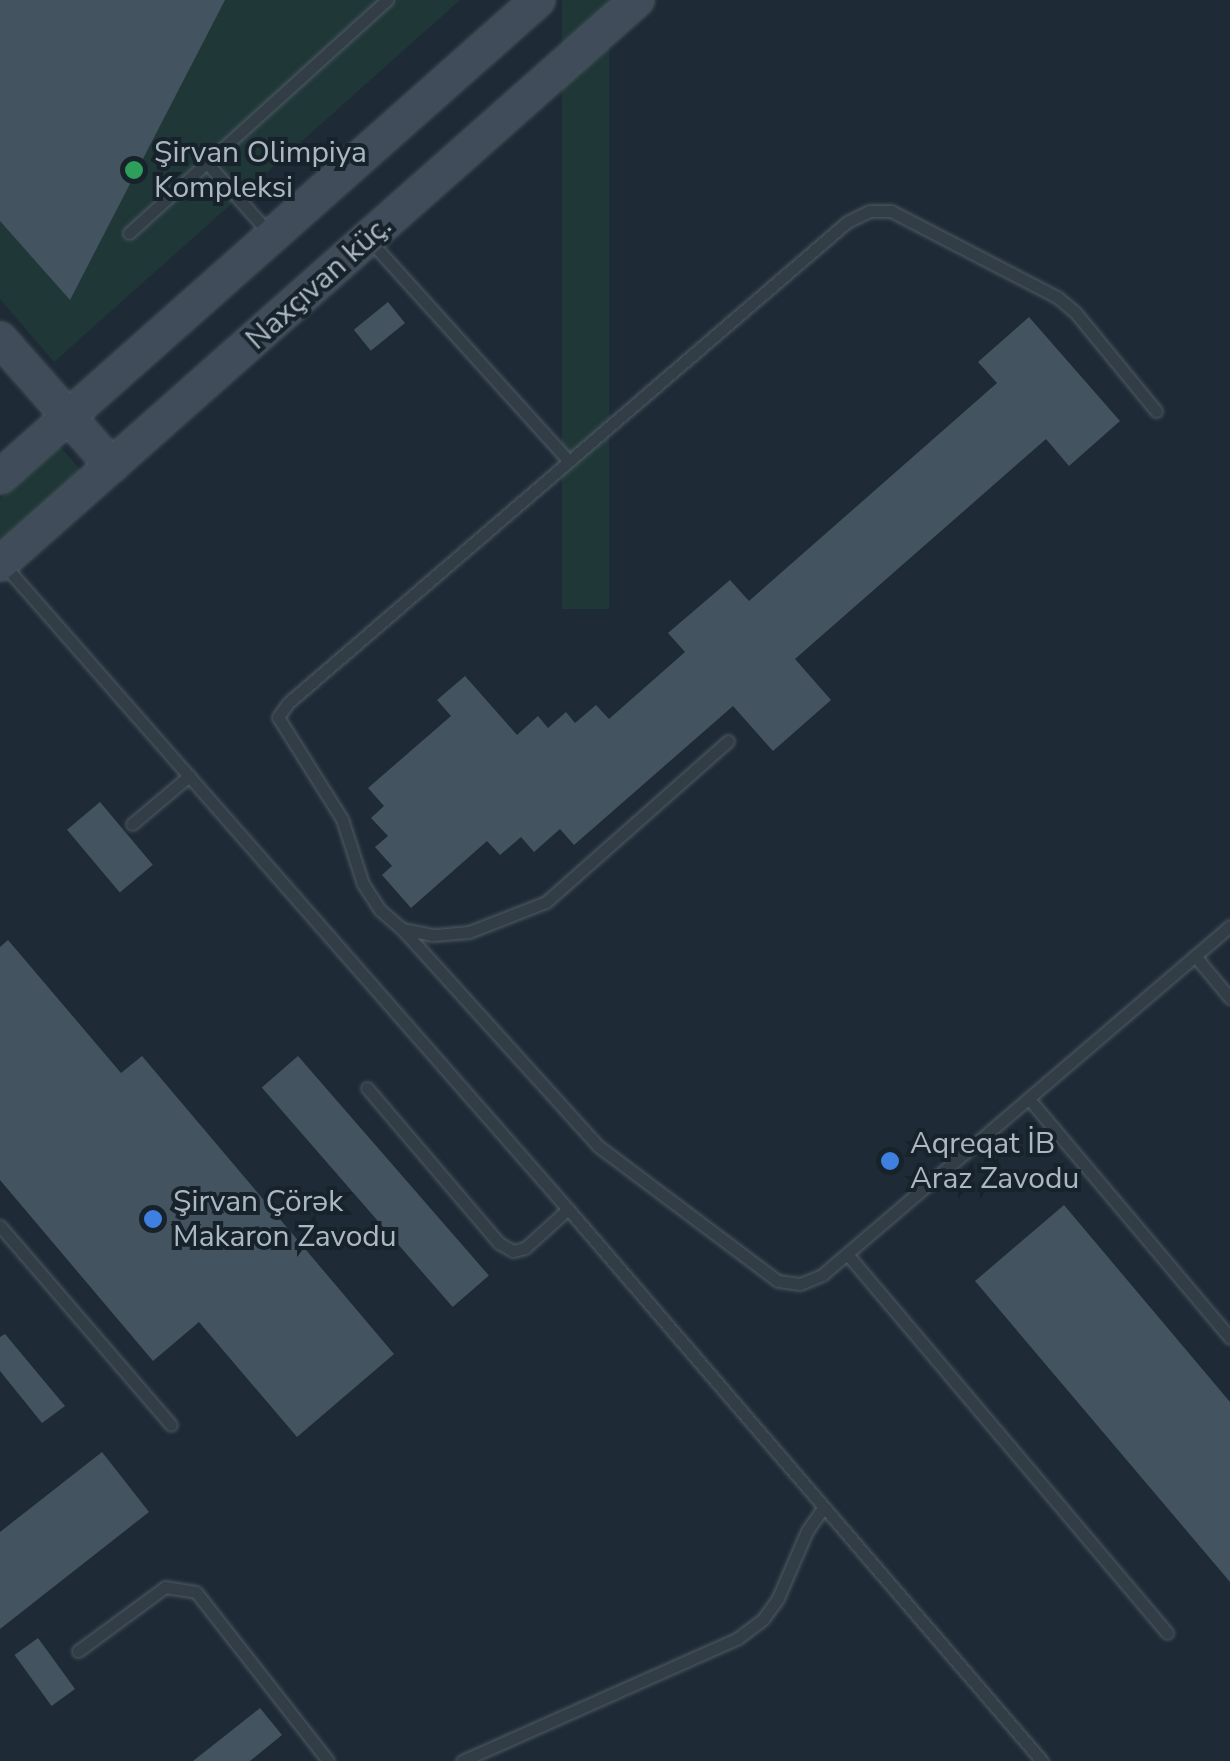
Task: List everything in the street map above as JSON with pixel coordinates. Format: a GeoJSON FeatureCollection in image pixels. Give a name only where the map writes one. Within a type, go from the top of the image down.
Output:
{"type":"FeatureCollection","features":[{"type":"Feature","properties":{"kind":"street"},"geometry":{"type":"LineString","coordinates":[[0,477],[538,0]]}},
{"type":"Feature","properties":{"kind":"street","name":"Naxçıvan küç."},"geometry":{"type":"LineString","coordinates":[[1,564],[637,0]]}},
{"type":"Feature","properties":{"kind":"street"},"geometry":{"type":"LineString","coordinates":[[0,339],[112,466]]}},
{"type":"Feature","properties":{"kind":"lane"},"geometry":{"type":"LineString","coordinates":[[129,233],[387,0]]}},
{"type":"Feature","properties":{"kind":"lane"},"geometry":{"type":"LineString","coordinates":[[207,164],[272,236]]}},
{"type":"Feature","properties":{"kind":"lane"},"geometry":{"type":"LineString","coordinates":[[1156,411],[1075,312],[1058,297],[891,211],[870,211],[847,222],[568,460],[288,703],[278,717],[342,819],[363,884],[380,910],[402,929],[598,1146],[778,1281],[800,1284],[822,1275],[1230,926]]}},
{"type":"Feature","properties":{"kind":"lane"},"geometry":{"type":"LineString","coordinates":[[368,238],[568,460]]}},
{"type":"Feature","properties":{"kind":"lane"},"geometry":{"type":"LineString","coordinates":[[1,564],[568,1209],[1042,1761]]}},
{"type":"Feature","properties":{"kind":"lane"},"geometry":{"type":"LineString","coordinates":[[402,929],[433,934],[469,932],[546,902],[728,741]]}},
{"type":"Feature","properties":{"kind":"lane"},"geometry":{"type":"LineString","coordinates":[[132,824],[189,776]]}},
{"type":"Feature","properties":{"kind":"lane"},"geometry":{"type":"LineString","coordinates":[[1195,956],[1230,998]]}},
{"type":"Feature","properties":{"kind":"lane"},"geometry":{"type":"LineString","coordinates":[[367,1088],[499,1243],[513,1251],[525,1248],[568,1209]]}},
{"type":"Feature","properties":{"kind":"lane"},"geometry":{"type":"LineString","coordinates":[[1029,1098],[1230,1338]]}},
{"type":"Feature","properties":{"kind":"lane"},"geometry":{"type":"LineString","coordinates":[[0,1226],[172,1425]]}},
{"type":"Feature","properties":{"kind":"lane"},"geometry":{"type":"LineString","coordinates":[[847,1254],[1167,1634]]}},
{"type":"Feature","properties":{"kind":"lane"},"geometry":{"type":"LineString","coordinates":[[462,1761],[738,1638],[763,1619],[778,1598],[807,1531],[824,1507]]}},
{"type":"Feature","properties":{"kind":"lane"},"geometry":{"type":"LineString","coordinates":[[78,1652],[165,1587],[196,1592],[328,1761]]}},
{"type":"Feature","properties":{"kind":"green space","name":"Şirvan Olimpiya Kompleksi"},"geometry":{"type":"Polygon","coordinates":[[[0,0],[460,0],[54,362],[0,299],[0,0]]]}},
{"type":"Feature","properties":{"kind":"green space"},"geometry":{"type":"Polygon","coordinates":[[[562,0],[609,0],[609,609],[562,609],[562,0]]]}},
{"type":"Feature","properties":{"kind":"green space"},"geometry":{"type":"Polygon","coordinates":[[[60,446],[81,471],[0,542],[0,499],[60,446]]]}},
{"type":"Feature","properties":{"kind":"building"},"geometry":{"type":"Polygon","coordinates":[[[0,0],[225,0],[70,300],[0,221],[0,0]]]}},
{"type":"Feature","properties":{"kind":"building"},"geometry":{"type":"Polygon","coordinates":[[[388,302],[405,323],[371,351],[354,330],[388,302]]]}},
{"type":"Feature","properties":{"kind":"building"},"geometry":{"type":"Polygon","coordinates":[[[1029,317],[1120,421],[1069,466],[1046,439],[795,659],[831,700],[773,751],[733,706],[574,845],[560,829],[534,852],[521,837],[500,855],[487,841],[411,908],[382,875],[392,866],[375,847],[388,836],[371,818],[384,806],[368,788],[451,716],[437,700],[465,676],[517,735],[538,716],[548,728],[566,712],[575,723],[596,705],[609,719],[685,652],[668,633],[730,580],[749,601],[997,383],[978,362],[1029,317]]]}},
{"type":"Feature","properties":{"kind":"building"},"geometry":{"type":"Polygon","coordinates":[[[100,802],[153,865],[120,892],[67,830],[100,802]]]}},
{"type":"Feature","properties":{"kind":"building"},"geometry":{"type":"Polygon","coordinates":[[[8,940],[121,1073],[142,1056],[394,1354],[297,1437],[199,1322],[153,1361],[0,1180],[0,947],[8,940]]]}},
{"type":"Feature","properties":{"kind":"building"},"geometry":{"type":"Polygon","coordinates":[[[298,1056],[489,1276],[453,1307],[262,1087],[298,1056]]]}},
{"type":"Feature","properties":{"kind":"building"},"geometry":{"type":"Polygon","coordinates":[[[1064,1205],[1230,1402],[1230,1582],[975,1281],[1064,1205]]]}},
{"type":"Feature","properties":{"kind":"building"},"geometry":{"type":"Polygon","coordinates":[[[5,1334],[65,1406],[42,1423],[0,1371],[0,1337],[5,1334]]]}},
{"type":"Feature","properties":{"kind":"building"},"geometry":{"type":"Polygon","coordinates":[[[102,1452],[149,1512],[0,1629],[0,1532],[102,1452]]]}},
{"type":"Feature","properties":{"kind":"building"},"geometry":{"type":"Polygon","coordinates":[[[38,1638],[75,1689],[52,1706],[15,1655],[38,1638]]]}},
{"type":"Feature","properties":{"kind":"building"},"geometry":{"type":"Polygon","coordinates":[[[260,1708],[282,1735],[250,1761],[193,1761],[260,1708]]]}},
{"type":"Feature","properties":{"kind":"place","name":"Şirvan Olimpiya Kompleksi"},"geometry":{"type":"Point","coordinates":[134,170]}},
{"type":"Feature","properties":{"kind":"place","name":"Aqreqat İB Araz Zavodu"},"geometry":{"type":"Point","coordinates":[890,1161]}},
{"type":"Feature","properties":{"kind":"place","name":"Şirvan Çörək Makaron Zavodu"},"geometry":{"type":"Point","coordinates":[153,1219]}}]}
